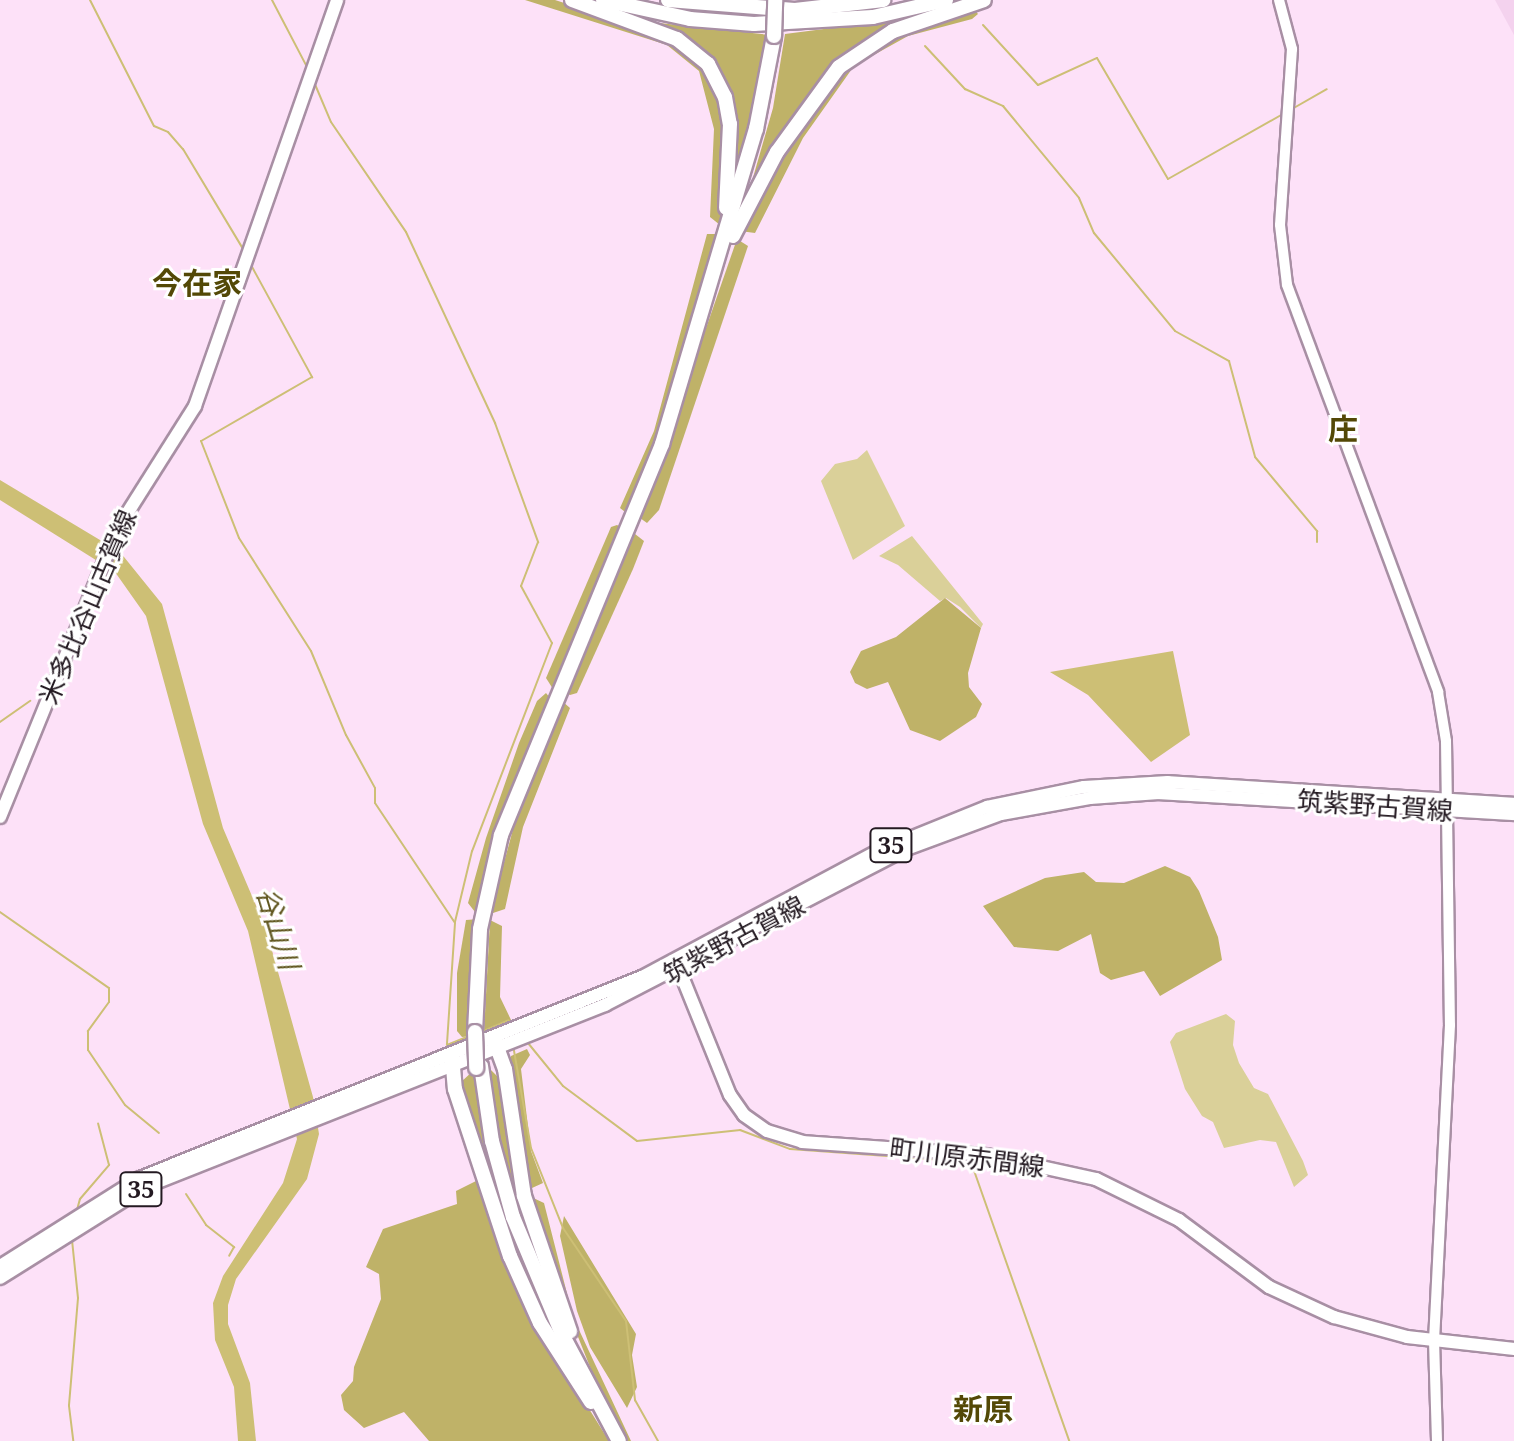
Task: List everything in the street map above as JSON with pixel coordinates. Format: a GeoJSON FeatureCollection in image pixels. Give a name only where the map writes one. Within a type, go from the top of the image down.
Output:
{"type":"FeatureCollection","features":[{"type":"Feature","properties":{"kind":"highway"},"geometry":{"type":"LineString","coordinates":[[572,0],[677,39],[715,75],[725,97],[731,139],[727,242]]}},
{"type":"Feature","properties":{"kind":"highway"},"geometry":{"type":"LineString","coordinates":[[603,0],[690,19],[768,24],[873,17],[946,0]]}},
{"type":"Feature","properties":{"kind":"highway"},"geometry":{"type":"LineString","coordinates":[[668,0],[751,10],[883,0]]}},
{"type":"Feature","properties":{"kind":"highway"},"geometry":{"type":"LineString","coordinates":[[747,0],[853,4]]}},
{"type":"Feature","properties":{"kind":"highway"},"geometry":{"type":"LineString","coordinates":[[775,0],[778,36]]}},
{"type":"Feature","properties":{"kind":"highway"},"geometry":{"type":"LineString","coordinates":[[617,1441],[520,1248],[496,1177],[479,1067],[480,929],[501,835],[662,444],[763,130],[781,0]]}},
{"type":"Feature","properties":{"kind":"highway"},"geometry":{"type":"LineString","coordinates":[[727,242],[777,152],[839,67],[886,35],[984,0]]}},
{"type":"Feature","properties":{"kind":"highway"},"geometry":{"type":"LineString","coordinates":[[496,1044],[531,1222],[596,1401]]}},
{"type":"Feature","properties":{"kind":"highway"},"geometry":{"type":"LineString","coordinates":[[451,1062],[510,1256],[556,1351],[596,1401]]}},
{"type":"Feature","properties":{"kind":"main road","name":"米多比谷山古賀線"},"geometry":{"type":"LineString","coordinates":[[0,817],[4,799],[111,545],[195,406],[337,0]]}},
{"type":"Feature","properties":{"kind":"main road","name":"筑紫野古賀線"},"geometry":{"type":"LineString","coordinates":[[0,1266],[140,1178],[496,1044],[677,965],[904,850],[1026,808],[1159,793],[1446,806],[1514,814]]}},
{"type":"Feature","properties":{"kind":"main road","name":"筑紫野古賀線"},"geometry":{"type":"LineString","coordinates":[[1446,806],[1514,804]]}},
{"type":"Feature","properties":{"kind":"main road","name":"町川原赤間線"},"geometry":{"type":"LineString","coordinates":[[677,965],[730,1095],[744,1115],[767,1131],[802,1142],[987,1155],[1096,1179],[1179,1220],[1269,1287],[1366,1328],[1514,1349]]}},
{"type":"Feature","properties":{"kind":"main road","name":"筑紫野古賀線"},"geometry":{"type":"LineString","coordinates":[[0,1278],[145,1187],[294,1122]]}},
{"type":"Feature","properties":{"kind":"street"},"geometry":{"type":"LineString","coordinates":[[1279,0],[1289,29],[1292,72],[1280,225],[1287,285],[1438,692],[1446,741],[1450,1025],[1434,1340],[1437,1441]]}},
{"type":"Feature","properties":{"kind":"shaded area"},"geometry":{"type":"Polygon","coordinates":[[[525,0],[555,0],[642,28],[696,57],[720,90],[727,161],[720,225],[710,217],[714,129],[699,71],[667,45],[525,0]]]}},
{"type":"Feature","properties":{"kind":"shaded area"},"geometry":{"type":"Polygon","coordinates":[[[1495,0],[1514,0],[1514,35],[1495,0]]]}},
{"type":"Feature","properties":{"kind":"shaded area"},"geometry":{"type":"Polygon","coordinates":[[[974,9],[978,14],[972,19],[908,36],[854,66],[803,138],[755,233],[740,231],[761,187],[839,73],[874,45],[974,9]]]}},
{"type":"Feature","properties":{"kind":"shaded area"},"geometry":{"type":"Polygon","coordinates":[[[917,17],[858,47],[748,195],[773,108],[785,34],[917,17]]]}},
{"type":"Feature","properties":{"kind":"shaded area"},"geometry":{"type":"Polygon","coordinates":[[[650,22],[770,35],[733,196],[723,82],[650,22]]]}},
{"type":"Feature","properties":{"kind":"shaded area"},"geometry":{"type":"Polygon","coordinates":[[[707,234],[719,234],[688,352],[629,515],[620,508],[654,431],[707,234]]]}},
{"type":"Feature","properties":{"kind":"shaded area"},"geometry":{"type":"Polygon","coordinates":[[[737,239],[748,246],[659,510],[647,523],[640,518],[737,239]]]}},
{"type":"Feature","properties":{"kind":"shaded area"},"geometry":{"type":"Polygon","coordinates":[[[867,450],[905,526],[853,560],[821,481],[835,464],[857,459],[867,450]]]}},
{"type":"Feature","properties":{"kind":"shaded area"},"geometry":{"type":"Polygon","coordinates":[[[0,480],[120,552],[162,604],[223,828],[266,929],[313,1097],[319,1134],[307,1179],[236,1279],[228,1305],[228,1324],[250,1383],[256,1441],[238,1441],[234,1387],[215,1340],[213,1303],[223,1276],[283,1183],[297,1139],[248,931],[203,824],[146,616],[115,572],[0,500],[0,480]]]}},
{"type":"Feature","properties":{"kind":"shaded area"},"geometry":{"type":"Polygon","coordinates":[[[617,525],[624,529],[620,541],[553,689],[546,678],[611,527],[617,525]]]}},
{"type":"Feature","properties":{"kind":"shaded area"},"geometry":{"type":"Polygon","coordinates":[[[635,534],[644,541],[633,569],[577,693],[570,695],[566,693],[635,534]]]}},
{"type":"Feature","properties":{"kind":"shaded area"},"geometry":{"type":"Polygon","coordinates":[[[912,536],[983,624],[981,628],[960,607],[946,598],[940,601],[898,565],[879,556],[912,536]]]}},
{"type":"Feature","properties":{"kind":"shaded area"},"geometry":{"type":"Polygon","coordinates":[[[945,598],[981,628],[968,673],[969,687],[982,704],[976,717],[940,741],[910,730],[888,682],[867,689],[855,683],[850,672],[861,651],[896,637],[945,598]]]}},
{"type":"Feature","properties":{"kind":"shaded area"},"geometry":{"type":"Polygon","coordinates":[[[1173,651],[1190,735],[1151,762],[1088,695],[1050,672],[1173,651]]]}},
{"type":"Feature","properties":{"kind":"shaded area"},"geometry":{"type":"Polygon","coordinates":[[[546,693],[550,698],[516,780],[479,913],[475,912],[468,903],[486,838],[519,743],[537,701],[546,693]]]}},
{"type":"Feature","properties":{"kind":"shaded area"},"geometry":{"type":"Polygon","coordinates":[[[562,701],[570,708],[523,827],[505,909],[490,914],[524,789],[562,701]]]}},
{"type":"Feature","properties":{"kind":"shaded area"},"geometry":{"type":"Polygon","coordinates":[[[1165,866],[1190,877],[1199,891],[1218,937],[1222,960],[1160,996],[1144,971],[1111,980],[1100,973],[1091,934],[1058,951],[1014,947],[983,906],[1045,878],[1084,872],[1096,882],[1124,883],[1165,866]]]}},
{"type":"Feature","properties":{"kind":"shaded area"},"geometry":{"type":"Polygon","coordinates":[[[479,919],[472,1036],[462,1037],[457,1031],[457,973],[466,920],[479,919]]]}},
{"type":"Feature","properties":{"kind":"shaded area"},"geometry":{"type":"Polygon","coordinates":[[[490,920],[502,926],[500,997],[512,1022],[484,1032],[490,920]]]}},
{"type":"Feature","properties":{"kind":"shaded area"},"geometry":{"type":"Polygon","coordinates":[[[1226,1014],[1235,1021],[1233,1045],[1239,1063],[1254,1088],[1268,1094],[1303,1161],[1308,1175],[1294,1187],[1276,1142],[1260,1140],[1224,1148],[1213,1122],[1202,1116],[1185,1089],[1170,1042],[1176,1033],[1226,1014]]]}},
{"type":"Feature","properties":{"kind":"shaded area"},"geometry":{"type":"Polygon","coordinates":[[[527,1049],[530,1055],[521,1069],[531,1151],[543,1183],[532,1188],[527,1187],[509,1064],[511,1056],[527,1049]]]}},
{"type":"Feature","properties":{"kind":"shaded area"},"geometry":{"type":"Polygon","coordinates":[[[486,1065],[499,1078],[514,1173],[571,1345],[504,1175],[486,1065]]]}},
{"type":"Feature","properties":{"kind":"shaded area"},"geometry":{"type":"Polygon","coordinates":[[[474,1070],[491,1170],[554,1336],[539,1315],[495,1204],[460,1083],[474,1070]]]}},
{"type":"Feature","properties":{"kind":"shaded area"},"geometry":{"type":"Polygon","coordinates":[[[478,1180],[586,1404],[609,1441],[429,1441],[404,1412],[364,1428],[344,1410],[341,1395],[353,1381],[354,1367],[381,1299],[379,1274],[366,1267],[383,1229],[457,1204],[456,1191],[478,1180]]]}},
{"type":"Feature","properties":{"kind":"shaded area"},"geometry":{"type":"Polygon","coordinates":[[[529,1196],[544,1203],[573,1317],[631,1441],[624,1441],[598,1387],[541,1244],[529,1196]]]}},
{"type":"Feature","properties":{"kind":"shaded area"},"geometry":{"type":"Polygon","coordinates":[[[564,1216],[636,1334],[632,1355],[637,1387],[627,1408],[590,1347],[577,1311],[560,1236],[564,1216]]]}},
{"type":"Feature","properties":{"kind":"waterway"},"geometry":{"type":"LineString","coordinates":[[90,0],[154,126],[168,132],[183,149],[245,252]]}},
{"type":"Feature","properties":{"kind":"waterway"},"geometry":{"type":"LineString","coordinates":[[272,0],[308,69]]}},
{"type":"Feature","properties":{"kind":"waterway"},"geometry":{"type":"LineString","coordinates":[[983,25],[1038,85],[1097,58],[1168,179],[1283,114]]}},
{"type":"Feature","properties":{"kind":"waterway"},"geometry":{"type":"LineString","coordinates":[[925,46],[965,89],[1003,106],[1079,198],[1094,233],[1175,331],[1229,361],[1255,457],[1317,531],[1317,542]]}},
{"type":"Feature","properties":{"kind":"waterway"},"geometry":{"type":"LineString","coordinates":[[314,82],[331,122],[406,232],[495,423],[538,542],[521,586],[552,643],[472,851],[455,922]]}},
{"type":"Feature","properties":{"kind":"waterway"},"geometry":{"type":"LineString","coordinates":[[1292,109],[1327,89]]}},
{"type":"Feature","properties":{"kind":"waterway"},"geometry":{"type":"LineString","coordinates":[[251,265],[312,377],[201,441],[239,538],[311,651],[346,735],[375,788],[375,803],[455,923],[447,1045],[467,1037]]}},
{"type":"Feature","properties":{"kind":"waterway"},"geometry":{"type":"LineString","coordinates":[[0,722],[30,701]]}},
{"type":"Feature","properties":{"kind":"waterway"},"geometry":{"type":"LineString","coordinates":[[0,912],[109,988],[109,1002],[88,1031],[88,1050],[125,1105],[159,1133]]}},
{"type":"Feature","properties":{"kind":"waterway"},"geometry":{"type":"LineString","coordinates":[[481,1032],[509,1020]]}},
{"type":"Feature","properties":{"kind":"waterway"},"geometry":{"type":"LineString","coordinates":[[528,1043],[563,1086],[637,1141],[740,1130],[790,1149],[971,1162],[1069,1441]]}},
{"type":"Feature","properties":{"kind":"waterway"},"geometry":{"type":"LineString","coordinates":[[513,1045],[531,1148],[563,1228],[626,1321],[635,1400],[658,1441]]}},
{"type":"Feature","properties":{"kind":"waterway"},"geometry":{"type":"LineString","coordinates":[[77,1210],[80,1199],[109,1165],[98,1123]]}},
{"type":"Feature","properties":{"kind":"waterway"},"geometry":{"type":"LineString","coordinates":[[186,1194],[206,1225],[234,1247],[229,1256]]}},
{"type":"Feature","properties":{"kind":"waterway"},"geometry":{"type":"LineString","coordinates":[[72,1240],[78,1298],[69,1406],[73,1441]]}},
{"type":"Feature","properties":{"kind":"district","name":"今在家"},"geometry":{"type":"Point","coordinates":[197,283]}},
{"type":"Feature","properties":{"kind":"district","name":"庄"},"geometry":{"type":"Point","coordinates":[1343,429]}},
{"type":"Feature","properties":{"kind":"district","name":"新原"},"geometry":{"type":"Point","coordinates":[983,1409]}},
{"type":"Feature","properties":{"kind":"water label","name":"谷山川"},"geometry":{"type":"Point","coordinates":[279,928]}}]}
